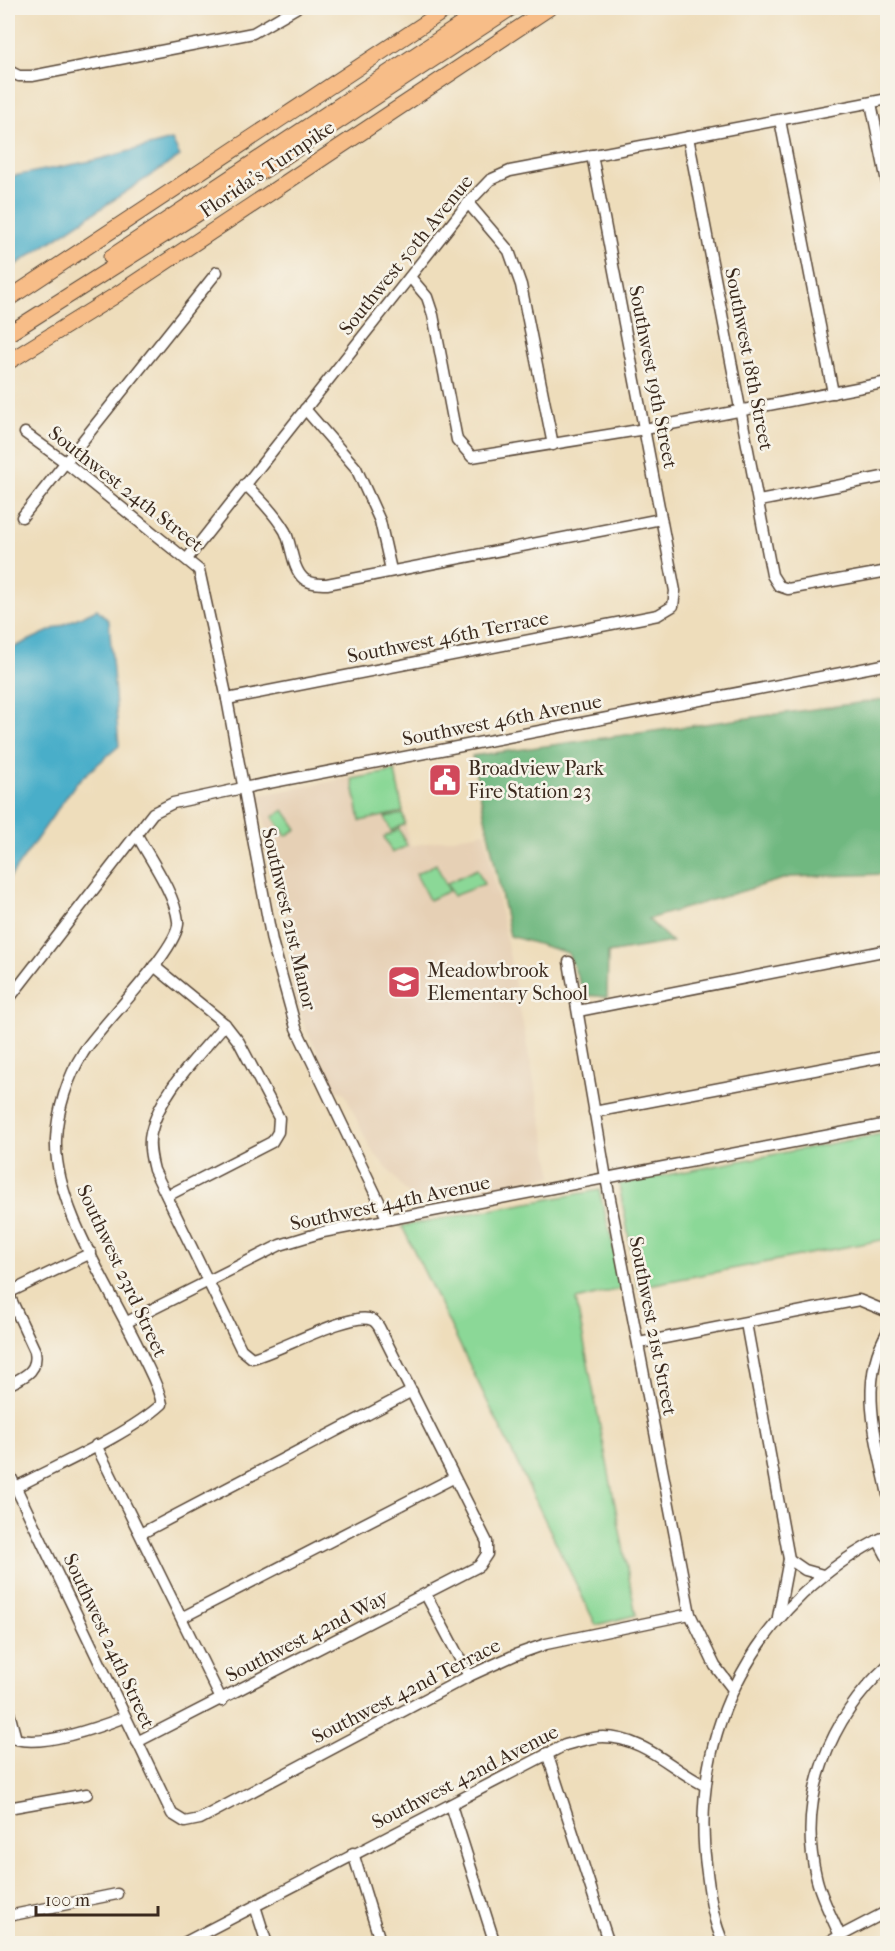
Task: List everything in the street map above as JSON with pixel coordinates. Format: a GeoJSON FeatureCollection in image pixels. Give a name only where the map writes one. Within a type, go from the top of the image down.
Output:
{"type":"FeatureCollection","features":[{"type":"Feature","properties":{"kind":"highway","name":"Florida's Turnpike"},"geometry":{"type":"LineString","coordinates":[[8,299],[448,8]]}},
{"type":"Feature","properties":{"kind":"highway"},"geometry":{"type":"LineString","coordinates":[[8,327],[486,8]]}},
{"type":"Feature","properties":{"kind":"highway"},"geometry":{"type":"LineString","coordinates":[[8,334],[208,207],[511,8]]}},
{"type":"Feature","properties":{"kind":"highway","name":"Florida's Turnpike"},"geometry":{"type":"LineString","coordinates":[[8,362],[113,297],[549,8]]}},
{"type":"Feature","properties":{"kind":"street"},"geometry":{"type":"LineString","coordinates":[[8,67],[9,71],[19,76],[44,74],[253,33],[296,8]]}},
{"type":"Feature","properties":{"kind":"street","name":"Southwest 50th Avenue"},"geometry":{"type":"LineString","coordinates":[[186,559],[468,203],[490,180],[510,171],[888,99]]}},
{"type":"Feature","properties":{"kind":"street"},"geometry":{"type":"LineString","coordinates":[[871,103],[888,187]]}},
{"type":"Feature","properties":{"kind":"street"},"geometry":{"type":"LineString","coordinates":[[780,120],[833,393]]}},
{"type":"Feature","properties":{"kind":"street","name":"Southwest 18th Street"},"geometry":{"type":"LineString","coordinates":[[688,137],[772,575],[779,586],[788,589],[888,571]]}},
{"type":"Feature","properties":{"kind":"street","name":"Southwest 19th Street"},"geometry":{"type":"LineString","coordinates":[[592,155],[675,591],[673,606]]}},
{"type":"Feature","properties":{"kind":"street"},"geometry":{"type":"LineString","coordinates":[[468,203],[509,251],[521,285],[553,445]]}},
{"type":"Feature","properties":{"kind":"street"},"geometry":{"type":"LineString","coordinates":[[22,517],[217,272]]}},
{"type":"Feature","properties":{"kind":"street"},"geometry":{"type":"LineString","coordinates":[[410,277],[427,297],[457,440],[472,457],[645,429],[888,382]]}},
{"type":"Feature","properties":{"kind":"street"},"geometry":{"type":"LineString","coordinates":[[305,410],[356,468],[380,521],[391,570]]}},
{"type":"Feature","properties":{"kind":"street","name":"Southwest 24th Street"},"geometry":{"type":"LineString","coordinates":[[25,433],[65,462],[199,570],[204,584],[243,788]]}},
{"type":"Feature","properties":{"kind":"street"},"geometry":{"type":"LineString","coordinates":[[759,501],[888,476]]}},
{"type":"Feature","properties":{"kind":"street"},"geometry":{"type":"LineString","coordinates":[[245,484],[270,509],[286,534],[298,570],[304,578],[314,584],[327,584],[661,519]]}},
{"type":"Feature","properties":{"kind":"street","name":"Southwest 46th Terrace"},"geometry":{"type":"LineString","coordinates":[[227,699],[658,615],[673,606]]}},
{"type":"Feature","properties":{"kind":"street","name":"Southwest 46th Avenue"},"geometry":{"type":"LineString","coordinates":[[137,835],[153,813],[166,805],[243,788],[888,664]]}},
{"type":"Feature","properties":{"kind":"street","name":"Southwest 21st Manor"},"geometry":{"type":"LineString","coordinates":[[243,788],[272,941],[296,1028],[387,1218]]}},
{"type":"Feature","properties":{"kind":"street"},"geometry":{"type":"LineString","coordinates":[[8,1000],[137,835]]}},
{"type":"Feature","properties":{"kind":"street","name":"Southwest 23rd Street"},"geometry":{"type":"LineString","coordinates":[[96,1445],[152,1413],[162,1404],[127,1322],[66,1203],[59,1173],[56,1139],[63,1100],[83,1053],[154,966],[172,940],[179,924],[174,904],[137,835]]}},
{"type":"Feature","properties":{"kind":"street"},"geometry":{"type":"LineString","coordinates":[[578,1011],[888,950]]}},
{"type":"Feature","properties":{"kind":"street","name":"Southwest 21st Street"},"geometry":{"type":"LineString","coordinates":[[568,962],[606,1178],[690,1614],[715,1666],[732,1688]]}},
{"type":"Feature","properties":{"kind":"street"},"geometry":{"type":"LineString","coordinates":[[154,966],[225,1024],[239,1042],[279,1118],[278,1132],[272,1142],[167,1196]]}},
{"type":"Feature","properties":{"kind":"street"},"geometry":{"type":"LineString","coordinates":[[183,1617],[453,1478],[412,1391],[379,1327],[372,1320],[362,1318],[312,1333],[265,1355],[252,1358],[241,1349],[154,1170],[150,1151],[151,1133],[160,1108],[225,1024]]}},
{"type":"Feature","properties":{"kind":"street"},"geometry":{"type":"LineString","coordinates":[[594,1112],[888,1056]]}},
{"type":"Feature","properties":{"kind":"street","name":"Southwest 44th Avenue"},"geometry":{"type":"LineString","coordinates":[[127,1322],[280,1245],[387,1218],[888,1124]]}},
{"type":"Feature","properties":{"kind":"street"},"geometry":{"type":"LineString","coordinates":[[8,1385],[31,1373],[37,1361],[35,1351],[8,1293],[91,1253]]}},
{"type":"Feature","properties":{"kind":"street"},"geometry":{"type":"LineString","coordinates":[[639,1343],[859,1300],[888,1312]]}},
{"type":"Feature","properties":{"kind":"street"},"geometry":{"type":"LineString","coordinates":[[746,1323],[789,1559],[778,1618]]}},
{"type":"Feature","properties":{"kind":"street"},"geometry":{"type":"LineString","coordinates":[[888,1331],[871,1375],[870,1400],[888,1495]]}},
{"type":"Feature","properties":{"kind":"street"},"geometry":{"type":"LineString","coordinates":[[142,1533],[412,1391]]}},
{"type":"Feature","properties":{"kind":"street"},"geometry":{"type":"LineString","coordinates":[[876,1433],[888,1426]]}},
{"type":"Feature","properties":{"kind":"street"},"geometry":{"type":"LineString","coordinates":[[16,1487],[96,1445],[142,1533],[222,1701]]}},
{"type":"Feature","properties":{"kind":"street","name":"Southwest 24th Street"},"geometry":{"type":"LineString","coordinates":[[8,1471],[172,1814],[185,1822]]}},
{"type":"Feature","properties":{"kind":"street","name":"Southwest 42nd Way"},"geometry":{"type":"LineString","coordinates":[[137,1742],[222,1701],[479,1566],[487,1554],[487,1542],[453,1478]]}},
{"type":"Feature","properties":{"kind":"street"},"geometry":{"type":"LineString","coordinates":[[723,1944],[711,1900],[702,1839],[704,1785],[732,1688],[778,1618],[823,1575],[883,1537],[888,1559]]}},
{"type":"Feature","properties":{"kind":"street"},"geometry":{"type":"LineString","coordinates":[[789,1559],[805,1570],[823,1575]]}},
{"type":"Feature","properties":{"kind":"street"},"geometry":{"type":"LineString","coordinates":[[426,1595],[469,1676]]}},
{"type":"Feature","properties":{"kind":"street","name":"Southwest 42nd Terrace"},"geometry":{"type":"LineString","coordinates":[[185,1822],[200,1819],[469,1676],[546,1644],[690,1614]]}},
{"type":"Feature","properties":{"kind":"street"},"geometry":{"type":"LineString","coordinates":[[840,1936],[816,1877],[811,1824],[816,1783],[829,1743],[853,1701],[888,1665]]}},
{"type":"Feature","properties":{"kind":"street"},"geometry":{"type":"LineString","coordinates":[[8,1709],[16,1739],[28,1743],[101,1726],[125,1717]]}},
{"type":"Feature","properties":{"kind":"street","name":"Southwest 42nd Avenue"},"geometry":{"type":"LineString","coordinates":[[183,1944],[353,1853],[451,1805],[566,1744],[602,1737],[627,1741],[654,1751],[684,1775],[704,1785]]}},
{"type":"Feature","properties":{"kind":"street"},"geometry":{"type":"LineString","coordinates":[[547,1753],[609,1944]]}},
{"type":"Feature","properties":{"kind":"street"},"geometry":{"type":"LineString","coordinates":[[8,1808],[87,1794]]}},
{"type":"Feature","properties":{"kind":"street"},"geometry":{"type":"LineString","coordinates":[[451,1805],[495,1944]]}},
{"type":"Feature","properties":{"kind":"street"},"geometry":{"type":"LineString","coordinates":[[353,1853],[381,1944]]}},
{"type":"Feature","properties":{"kind":"street"},"geometry":{"type":"LineString","coordinates":[[8,1916],[117,1894]]}},
{"type":"Feature","properties":{"kind":"street"},"geometry":{"type":"LineString","coordinates":[[255,1906],[267,1944]]}},
{"type":"Feature","properties":{"kind":"street"},"geometry":{"type":"LineString","coordinates":[[825,1944],[888,1911]]}},
{"type":"Feature","properties":{"kind":"shaded area","name":"Meadowbrook Elementary School"},"geometry":{"type":"Polygon","coordinates":[[[395,769],[410,846],[485,832],[553,1176],[415,1199],[410,1196],[370,1148],[344,1092],[337,1091],[305,1027],[292,988],[293,962],[261,804],[256,796],[395,769]]]}},
{"type":"Feature","properties":{"kind":"green space"},"geometry":{"type":"Polygon","coordinates":[[[887,699],[887,874],[790,877],[648,919],[672,942],[608,953],[607,997],[585,995],[568,953],[510,936],[472,756],[887,699]]]}},
{"type":"Feature","properties":{"kind":"green space"},"geometry":{"type":"Polygon","coordinates":[[[395,771],[403,812],[360,821],[352,779],[395,771]]]}},
{"type":"Feature","properties":{"kind":"green space"},"geometry":{"type":"Polygon","coordinates":[[[284,810],[297,829],[286,836],[273,817],[284,810]]]}},
{"type":"Feature","properties":{"kind":"green space"},"geometry":{"type":"Polygon","coordinates":[[[403,814],[405,824],[391,831],[385,817],[403,814]]]}},
{"type":"Feature","properties":{"kind":"green space"},"geometry":{"type":"Polygon","coordinates":[[[399,829],[407,846],[392,853],[384,837],[399,829]]]}},
{"type":"Feature","properties":{"kind":"green space"},"geometry":{"type":"Polygon","coordinates":[[[436,864],[449,891],[429,900],[416,874],[436,864]]]}},
{"type":"Feature","properties":{"kind":"green space"},"geometry":{"type":"Polygon","coordinates":[[[477,869],[484,884],[453,896],[447,883],[477,869]]]}},
{"type":"Feature","properties":{"kind":"green space"},"geometry":{"type":"Polygon","coordinates":[[[887,1133],[887,1239],[638,1287],[619,1184],[887,1133]]]}},
{"type":"Feature","properties":{"kind":"green space"},"geometry":{"type":"Polygon","coordinates":[[[599,1190],[624,1288],[576,1300],[636,1615],[596,1625],[402,1226],[599,1190]]]}},
{"type":"Feature","properties":{"kind":"water"},"geometry":{"type":"Polygon","coordinates":[[[172,140],[180,156],[8,270],[8,177],[96,160],[172,140]]]}},
{"type":"Feature","properties":{"kind":"water"},"geometry":{"type":"Polygon","coordinates":[[[97,609],[109,621],[119,746],[76,783],[8,880],[8,650],[97,609]]]}},
{"type":"Feature","properties":{"kind":"place","name":"Broadview Park Fire Station 23"},"geometry":{"type":"Point","coordinates":[445,780]}},
{"type":"Feature","properties":{"kind":"place","name":"Meadowbrook Elementary School"},"geometry":{"type":"Point","coordinates":[404,982]}}]}
